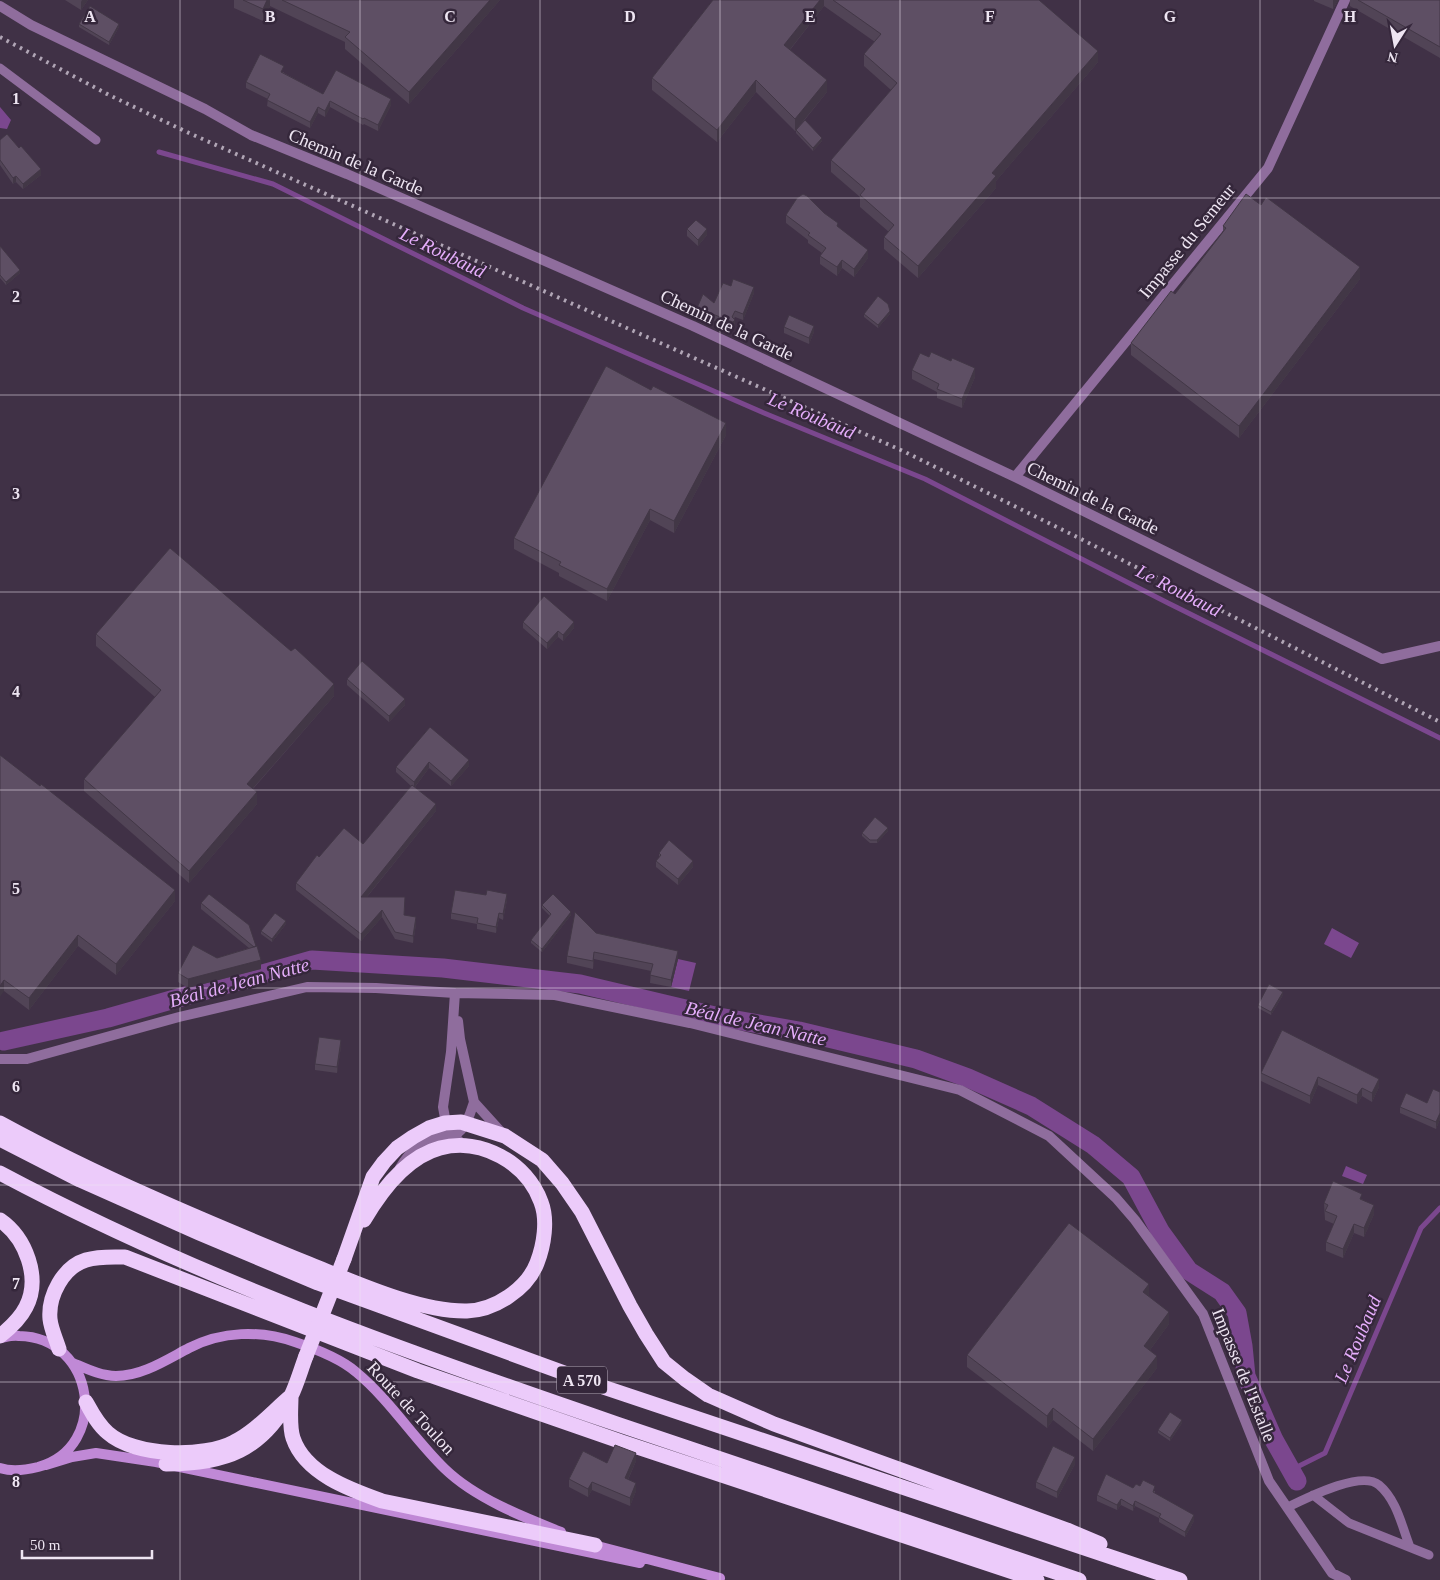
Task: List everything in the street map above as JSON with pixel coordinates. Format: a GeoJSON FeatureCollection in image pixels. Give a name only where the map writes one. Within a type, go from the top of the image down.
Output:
{"type":"FeatureCollection","features":[{"type":"Feature","properties":{"kind":"highway"},"geometry":{"type":"LineString","coordinates":[[0,1123],[144,1195],[220,1228],[372,1289],[444,1309],[468,1311],[486,1307],[514,1292],[527,1280],[536,1265],[543,1247],[545,1225],[542,1204],[534,1186],[521,1171],[503,1157],[453,1134],[429,1128],[397,1148],[373,1177],[346,1254],[306,1356],[291,1396],[269,1430],[240,1451],[216,1459],[192,1464],[166,1464]]}},
{"type":"Feature","properties":{"kind":"highway"},"geometry":{"type":"LineString","coordinates":[[346,1254],[369,1212],[393,1179],[422,1156],[439,1148],[465,1124],[505,1136],[542,1160],[562,1183],[582,1212],[630,1306],[664,1362],[708,1395],[774,1424],[1067,1530],[1187,1580]]}},
{"type":"Feature","properties":{"kind":"highway","name":"A 570"},"geometry":{"type":"LineString","coordinates":[[0,1139],[80,1180],[318,1283],[600,1386],[1180,1580]]}},
{"type":"Feature","properties":{"kind":"highway","name":"A 570"},"geometry":{"type":"LineString","coordinates":[[0,1173],[149,1247],[254,1292],[360,1334],[473,1375],[1079,1580]]}},
{"type":"Feature","properties":{"kind":"highway"},"geometry":{"type":"LineString","coordinates":[[0,1220],[6,1224],[26,1252],[31,1268],[32,1285],[30,1297],[23,1313],[0,1337]]}},
{"type":"Feature","properties":{"kind":"highway"},"geometry":{"type":"LineString","coordinates":[[59,1349],[50,1320],[51,1302],[58,1284],[69,1271],[84,1260],[101,1256],[125,1257],[418,1371],[632,1445],[1037,1580]]}},
{"type":"Feature","properties":{"kind":"highway"},"geometry":{"type":"LineString","coordinates":[[86,1402],[95,1419],[108,1433],[124,1444],[156,1451],[189,1453],[207,1451],[233,1443],[246,1435],[291,1396]]}},
{"type":"Feature","properties":{"kind":"highway"},"geometry":{"type":"LineString","coordinates":[[291,1396],[293,1439],[305,1458],[330,1480],[350,1490],[382,1501],[595,1545]]}},
{"type":"Feature","properties":{"kind":"main road","name":"Route de Toulon"},"geometry":{"type":"LineString","coordinates":[[73,1363],[102,1374],[129,1375],[165,1361],[202,1342],[217,1338],[255,1333],[295,1342],[329,1356],[355,1371],[371,1385],[441,1465],[479,1494],[521,1516],[595,1545],[720,1578]]}},
{"type":"Feature","properties":{"kind":"main road"},"geometry":{"type":"LineString","coordinates":[[0,1337],[18,1336],[40,1339],[59,1349],[73,1363],[82,1382],[86,1402],[83,1422],[75,1439],[63,1454],[46,1465]]}},
{"type":"Feature","properties":{"kind":"main road","name":"Route de Toulon"},"geometry":{"type":"LineString","coordinates":[[0,1468],[25,1470],[72,1457],[96,1453],[166,1464],[596,1555],[731,1580]]}},
{"type":"Feature","properties":{"kind":"street","name":"Impasse du Semeur"},"geometry":{"type":"LineString","coordinates":[[1015,478],[1268,168],[1345,0]]}},
{"type":"Feature","properties":{"kind":"street","name":"Chemin de la Garde"},"geometry":{"type":"LineString","coordinates":[[0,6],[31,25],[204,109],[251,134],[347,174],[693,326],[1015,478],[1382,659],[1440,646]]}},
{"type":"Feature","properties":{"kind":"street"},"geometry":{"type":"LineString","coordinates":[[0,1059],[27,1060],[179,1017],[307,987],[376,988],[454,993]]}},
{"type":"Feature","properties":{"kind":"street"},"geometry":{"type":"LineString","coordinates":[[454,993],[460,1040],[474,1102],[505,1136]]}},
{"type":"Feature","properties":{"kind":"street"},"geometry":{"type":"LineString","coordinates":[[453,1134],[443,1107],[451,1052],[454,993]]}},
{"type":"Feature","properties":{"kind":"street","name":"Impasse de l'Estalle"},"geometry":{"type":"LineString","coordinates":[[454,993],[555,995],[690,1023],[960,1090],[1049,1136],[1116,1198],[1135,1220],[1203,1314],[1269,1481],[1332,1573],[1346,1580]]}},
{"type":"Feature","properties":{"kind":"street"},"geometry":{"type":"LineString","coordinates":[[465,1124],[474,1102]]}},
{"type":"Feature","properties":{"kind":"lane"},"geometry":{"type":"LineString","coordinates":[[0,68],[96,140]]}},
{"type":"Feature","properties":{"kind":"lane"},"geometry":{"type":"LineString","coordinates":[[1288,1507],[1338,1486],[1366,1481],[1378,1484],[1393,1502],[1410,1547]]}},
{"type":"Feature","properties":{"kind":"lane"},"geometry":{"type":"LineString","coordinates":[[1313,1495],[1350,1523],[1429,1554]]}},
{"type":"Feature","properties":{"kind":"shaded area"},"geometry":{"type":"Polygon","coordinates":[[[0,107],[11,120],[7,129],[0,128],[0,107]]]}},
{"type":"Feature","properties":{"kind":"shaded area"},"geometry":{"type":"Polygon","coordinates":[[[1332,928],[1359,943],[1351,958],[1324,944],[1332,928]]]}},
{"type":"Feature","properties":{"kind":"shaded area"},"geometry":{"type":"Polygon","coordinates":[[[678,959],[696,963],[689,991],[671,987],[678,959]]]}},
{"type":"Feature","properties":{"kind":"shaded area"},"geometry":{"type":"Polygon","coordinates":[[[1346,1166],[1367,1175],[1363,1184],[1342,1176],[1346,1166]]]}},
{"type":"Feature","properties":{"kind":"building"},"geometry":{"type":"Polygon","coordinates":[[[243,0],[267,0],[263,9],[243,0]]]}},
{"type":"Feature","properties":{"kind":"building"},"geometry":{"type":"Polygon","coordinates":[[[282,0],[490,0],[409,92],[345,37],[350,32],[282,0]]]}},
{"type":"Feature","properties":{"kind":"building"},"geometry":{"type":"Polygon","coordinates":[[[713,0],[820,0],[784,45],[827,80],[795,119],[756,80],[717,130],[652,78],[713,0]]]}},
{"type":"Feature","properties":{"kind":"building"},"geometry":{"type":"Polygon","coordinates":[[[833,0],[1039,0],[1098,51],[992,173],[996,176],[918,266],[884,237],[894,225],[860,195],[865,189],[831,160],[897,83],[864,54],[881,34],[833,0]]]}},
{"type":"Feature","properties":{"kind":"building"},"geometry":{"type":"Polygon","coordinates":[[[1358,0],[1440,0],[1440,47],[1358,0]]]}},
{"type":"Feature","properties":{"kind":"building"},"geometry":{"type":"Polygon","coordinates":[[[90,6],[119,24],[109,42],[79,24],[90,6]]]}},
{"type":"Feature","properties":{"kind":"building"},"geometry":{"type":"Polygon","coordinates":[[[260,54],[284,66],[281,72],[323,94],[336,70],[391,99],[378,125],[330,101],[325,111],[318,107],[310,122],[267,100],[270,94],[246,82],[260,54]]]}},
{"type":"Feature","properties":{"kind":"building"},"geometry":{"type":"Polygon","coordinates":[[[805,120],[822,138],[813,148],[796,130],[805,120]]]}},
{"type":"Feature","properties":{"kind":"building"},"geometry":{"type":"Polygon","coordinates":[[[7,134],[19,148],[21,146],[41,169],[23,184],[16,176],[13,178],[0,160],[0,140],[7,134]]]}},
{"type":"Feature","properties":{"kind":"building"},"geometry":{"type":"Polygon","coordinates":[[[803,194],[838,223],[837,226],[868,250],[854,269],[842,260],[837,267],[820,256],[826,248],[786,215],[797,198],[803,194]]]}},
{"type":"Feature","properties":{"kind":"building"},"geometry":{"type":"Polygon","coordinates":[[[1246,194],[1261,205],[1266,197],[1360,267],[1239,426],[1131,343],[1171,291],[1175,294],[1226,228],[1223,226],[1246,194]]]}},
{"type":"Feature","properties":{"kind":"building"},"geometry":{"type":"Polygon","coordinates":[[[696,220],[707,229],[698,240],[687,229],[696,220]]]}},
{"type":"Feature","properties":{"kind":"building"},"geometry":{"type":"Polygon","coordinates":[[[0,246],[20,270],[6,282],[0,275],[0,246]]]}},
{"type":"Feature","properties":{"kind":"building"},"geometry":{"type":"Polygon","coordinates":[[[733,279],[754,287],[743,314],[735,311],[732,317],[735,320],[733,322],[697,308],[703,294],[714,303],[723,283],[731,286],[733,279]]]}},
{"type":"Feature","properties":{"kind":"building"},"geometry":{"type":"Polygon","coordinates":[[[878,296],[888,304],[890,311],[878,325],[864,314],[878,296]]]}},
{"type":"Feature","properties":{"kind":"building"},"geometry":{"type":"Polygon","coordinates":[[[789,315],[814,326],[809,338],[784,327],[789,315]]]}},
{"type":"Feature","properties":{"kind":"building"},"geometry":{"type":"Polygon","coordinates":[[[931,352],[951,361],[952,358],[975,368],[962,399],[937,389],[939,384],[912,370],[920,353],[929,357],[931,352]]]}},
{"type":"Feature","properties":{"kind":"building"},"geometry":{"type":"Polygon","coordinates":[[[606,366],[651,390],[653,386],[726,423],[674,521],[650,509],[607,589],[559,565],[561,562],[514,538],[606,366]]]}},
{"type":"Feature","properties":{"kind":"building"},"geometry":{"type":"Polygon","coordinates":[[[170,548],[291,651],[295,648],[334,684],[247,784],[257,792],[189,871],[84,779],[161,690],[96,634],[170,548]]]}},
{"type":"Feature","properties":{"kind":"building"},"geometry":{"type":"Polygon","coordinates":[[[544,596],[574,622],[563,635],[558,631],[547,643],[523,622],[544,596]]]}},
{"type":"Feature","properties":{"kind":"building"},"geometry":{"type":"Polygon","coordinates":[[[362,661],[405,699],[389,716],[347,679],[362,661]]]}},
{"type":"Feature","properties":{"kind":"building"},"geometry":{"type":"Polygon","coordinates":[[[430,727],[469,760],[451,781],[429,762],[414,782],[396,767],[430,727]]]}},
{"type":"Feature","properties":{"kind":"building"},"geometry":{"type":"Polygon","coordinates":[[[0,755],[40,786],[41,784],[175,890],[116,964],[78,935],[29,998],[4,980],[0,986],[0,755]]]}},
{"type":"Feature","properties":{"kind":"building"},"geometry":{"type":"Polygon","coordinates":[[[412,785],[436,804],[361,897],[405,897],[404,915],[416,917],[413,936],[395,932],[382,910],[361,934],[296,883],[317,855],[319,857],[344,828],[363,844],[412,785]]]}},
{"type":"Feature","properties":{"kind":"building"},"geometry":{"type":"Polygon","coordinates":[[[875,817],[888,828],[877,840],[870,840],[862,833],[875,817]]]}},
{"type":"Feature","properties":{"kind":"building"},"geometry":{"type":"Polygon","coordinates":[[[669,840],[693,861],[678,879],[656,861],[661,855],[659,853],[669,840]]]}},
{"type":"Feature","properties":{"kind":"building"},"geometry":{"type":"Polygon","coordinates":[[[455,890],[486,895],[487,890],[507,894],[503,914],[499,913],[496,927],[477,923],[478,918],[451,913],[455,890]]]}},
{"type":"Feature","properties":{"kind":"building"},"geometry":{"type":"Polygon","coordinates":[[[209,894],[249,925],[256,946],[254,947],[201,903],[209,894]]]}},
{"type":"Feature","properties":{"kind":"building"},"geometry":{"type":"Polygon","coordinates":[[[553,894],[571,912],[542,949],[531,940],[551,914],[542,905],[553,894]]]}},
{"type":"Feature","properties":{"kind":"building"},"geometry":{"type":"Polygon","coordinates":[[[575,912],[596,933],[678,951],[671,980],[650,975],[653,964],[594,952],[593,961],[567,956],[575,912]]]}},
{"type":"Feature","properties":{"kind":"building"},"geometry":{"type":"Polygon","coordinates":[[[275,913],[286,921],[272,939],[261,931],[275,913]]]}},
{"type":"Feature","properties":{"kind":"building"},"geometry":{"type":"Polygon","coordinates":[[[193,945],[217,958],[257,946],[261,960],[188,979],[178,973],[193,945]]]}},
{"type":"Feature","properties":{"kind":"building"},"geometry":{"type":"Polygon","coordinates":[[[1269,984],[1283,992],[1271,1012],[1258,1005],[1269,984]]]}},
{"type":"Feature","properties":{"kind":"building"},"geometry":{"type":"Polygon","coordinates":[[[1282,1030],[1379,1079],[1372,1093],[1362,1088],[1357,1095],[1318,1077],[1310,1096],[1261,1073],[1282,1030]]]}},
{"type":"Feature","properties":{"kind":"building"},"geometry":{"type":"Polygon","coordinates":[[[319,1037],[341,1040],[337,1067],[315,1064],[319,1037]]]}},
{"type":"Feature","properties":{"kind":"building"},"geometry":{"type":"Polygon","coordinates":[[[1433,1089],[1440,1092],[1440,1113],[1436,1122],[1400,1107],[1406,1093],[1427,1103],[1433,1089]]]}},
{"type":"Feature","properties":{"kind":"building"},"geometry":{"type":"Polygon","coordinates":[[[1333,1181],[1362,1194],[1360,1199],[1374,1205],[1364,1228],[1354,1224],[1343,1249],[1326,1242],[1337,1216],[1325,1211],[1328,1205],[1324,1203],[1333,1181]]]}},
{"type":"Feature","properties":{"kind":"building"},"geometry":{"type":"Polygon","coordinates":[[[1069,1223],[1149,1284],[1143,1292],[1169,1312],[1144,1346],[1157,1356],[1093,1439],[1053,1408],[1047,1416],[967,1355],[1069,1223]]]}},
{"type":"Feature","properties":{"kind":"building"},"geometry":{"type":"Polygon","coordinates":[[[1170,1412],[1182,1420],[1170,1438],[1158,1430],[1170,1412]]]}},
{"type":"Feature","properties":{"kind":"building"},"geometry":{"type":"Polygon","coordinates":[[[615,1445],[636,1453],[625,1478],[636,1483],[630,1498],[592,1482],[588,1489],[569,1479],[583,1451],[607,1463],[615,1445]]]}},
{"type":"Feature","properties":{"kind":"building"},"geometry":{"type":"Polygon","coordinates":[[[1053,1446],[1075,1457],[1057,1492],[1036,1482],[1053,1446]]]}},
{"type":"Feature","properties":{"kind":"building"},"geometry":{"type":"Polygon","coordinates":[[[1106,1474],[1133,1488],[1136,1484],[1140,1486],[1143,1480],[1155,1486],[1153,1492],[1194,1515],[1185,1532],[1159,1517],[1161,1514],[1135,1501],[1133,1506],[1121,1499],[1117,1505],[1097,1495],[1106,1474]]]}},
{"type":"Feature","properties":{"kind":"waterway","name":"Le Roubaud"},"geometry":{"type":"LineString","coordinates":[[159,152],[273,184],[523,308],[764,413],[925,479],[1168,603],[1440,738]]}},
{"type":"Feature","properties":{"kind":"waterway","name":"Béal de Jean Natte"},"geometry":{"type":"LineString","coordinates":[[4,1041],[108,1018],[312,960],[443,968],[580,984],[719,1017],[799,1031],[916,1059],[968,1078],[1031,1106],[1093,1145],[1131,1177],[1160,1231],[1189,1271],[1222,1292],[1237,1313],[1246,1376],[1274,1440],[1297,1481]]}},
{"type":"Feature","properties":{"kind":"waterway","name":"Le Roubaud"},"geometry":{"type":"LineString","coordinates":[[1291,1470],[1325,1453],[1421,1228],[1440,1208]]}},
{"type":"Feature","properties":{"kind":"railway"},"geometry":{"type":"LineString","coordinates":[[0,37],[109,95],[189,133],[903,451],[1079,538],[1440,722]]}}]}
